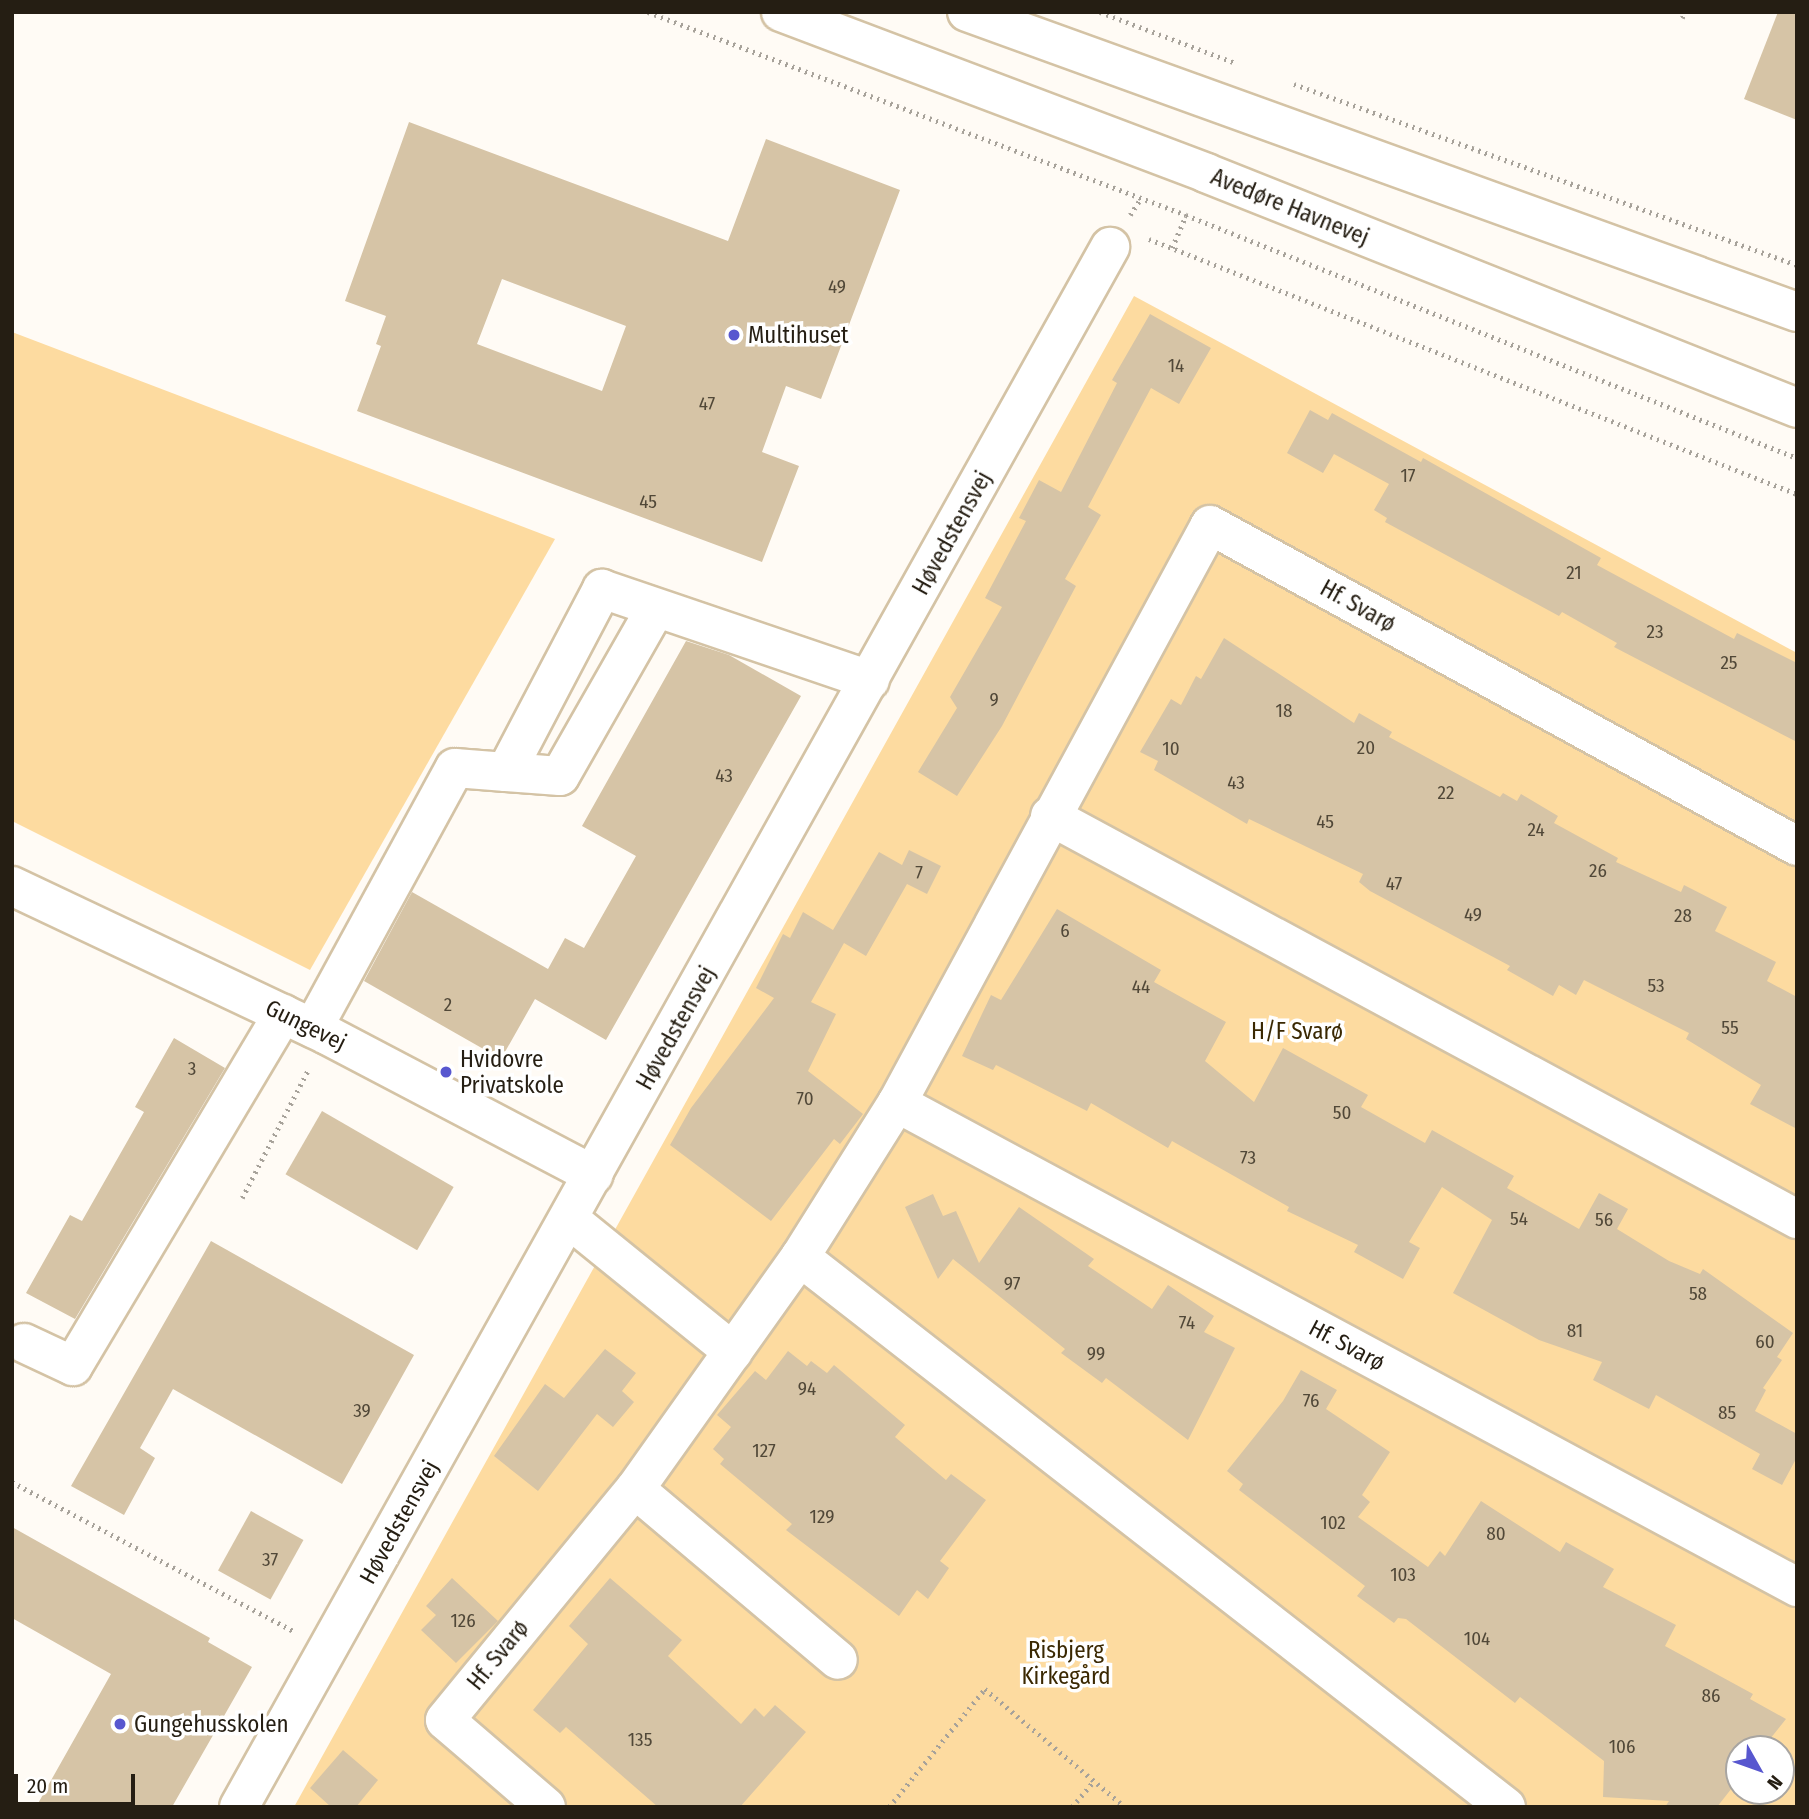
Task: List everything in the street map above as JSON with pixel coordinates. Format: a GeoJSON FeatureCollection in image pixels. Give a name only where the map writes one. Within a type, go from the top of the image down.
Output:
{"type":"FeatureCollection","features":[{"type":"Feature","properties":{"kind":"street","name":"Avedøre Havnevej"},"geometry":{"type":"LineString","coordinates":[[781,12],[1206,173],[1797,408]]}},
{"type":"Feature","properties":{"kind":"street"},"geometry":{"type":"LineString","coordinates":[[967,12],[1797,312]]}},
{"type":"Feature","properties":{"kind":"street","name":"Høvedstensvej"},"geometry":{"type":"LineString","coordinates":[[239,1807],[1110,247]]}},
{"type":"Feature","properties":{"kind":"street","name":"Hf. Svarø"},"geometry":{"type":"LineString","coordinates":[[546,1807],[445,1720],[635,1489],[800,1257],[897,1103],[1050,816],[1210,525],[1797,846]]}},
{"type":"Feature","properties":{"kind":"street"},"geometry":{"type":"LineString","coordinates":[[506,772],[602,589],[870,680]]}},
{"type":"Feature","properties":{"kind":"street"},"geometry":{"type":"LineString","coordinates":[[24,1343],[73,1366],[307,1026],[455,768],[559,776],[656,608]]}},
{"type":"Feature","properties":{"kind":"street"},"geometry":{"type":"LineString","coordinates":[[1050,816],[1797,1219]]}},
{"type":"Feature","properties":{"kind":"street","name":"Gungevej"},"geometry":{"type":"LineString","coordinates":[[12,886],[307,1026],[594,1175]]}},
{"type":"Feature","properties":{"kind":"street","name":"Hf. Svarø"},"geometry":{"type":"LineString","coordinates":[[897,1103],[1797,1587]]}},
{"type":"Feature","properties":{"kind":"street"},"geometry":{"type":"LineString","coordinates":[[569,1219],[733,1352]]}},
{"type":"Feature","properties":{"kind":"street"},"geometry":{"type":"LineString","coordinates":[[800,1257],[1506,1807]]}},
{"type":"Feature","properties":{"kind":"street"},"geometry":{"type":"LineString","coordinates":[[635,1489],[838,1660]]}},
{"type":"Feature","properties":{"kind":"path"},"geometry":{"type":"LineString","coordinates":[[648,12],[1186,215],[1797,458]]}},
{"type":"Feature","properties":{"kind":"path"},"geometry":{"type":"LineString","coordinates":[[1100,12],[1238,64]]}},
{"type":"Feature","properties":{"kind":"path"},"geometry":{"type":"LineString","coordinates":[[1290,83],[1797,265]]}},
{"type":"Feature","properties":{"kind":"path"},"geometry":{"type":"LineString","coordinates":[[1172,248],[1186,215]]}},
{"type":"Feature","properties":{"kind":"path"},"geometry":{"type":"LineString","coordinates":[[1110,247],[1129,231],[1797,494]]}},
{"type":"Feature","properties":{"kind":"path"},"geometry":{"type":"LineString","coordinates":[[242,1198],[307,1026]]}},
{"type":"Feature","properties":{"kind":"path"},"geometry":{"type":"LineString","coordinates":[[12,1482],[327,1650]]}},
{"type":"Feature","properties":{"kind":"path"},"geometry":{"type":"LineString","coordinates":[[889,1807],[985,1689],[1125,1807]]}},
{"type":"Feature","properties":{"kind":"path"},"geometry":{"type":"LineString","coordinates":[[1072,1807],[1094,1781]]}},
{"type":"Feature","properties":{"kind":"green space","name":"H/F Svarø"},"geometry":{"type":"Polygon","coordinates":[[[1134,296],[1797,653],[1797,1807],[294,1807],[1134,296]]]}},
{"type":"Feature","properties":{"kind":"green space"},"geometry":{"type":"Polygon","coordinates":[[[12,332],[555,539],[310,970],[12,821],[12,332]]]}},
{"type":"Feature","properties":{"kind":"building"},"geometry":{"type":"Polygon","coordinates":[[[1778,12],[1797,12],[1797,120],[1744,99],[1778,12]]]}},
{"type":"Feature","properties":{"kind":"building","name":"Multihuset"},"geometry":{"type":"Polygon","coordinates":[[[409,122],[728,241],[766,139],[900,190],[821,399],[786,386],[762,452],[799,466],[762,562],[357,411],[381,346],[376,344],[386,316],[345,301],[409,122]],[[502,279],[477,344],[602,391],[626,326],[502,279]]]}},
{"type":"Feature","properties":{"kind":"building"},"geometry":{"type":"Polygon","coordinates":[[[1150,314],[1211,348],[1179,404],[1151,388],[1088,507],[1101,515],[1065,579],[1076,586],[1002,726],[957,796],[918,772],[957,708],[950,697],[1002,607],[985,598],[1026,521],[1019,518],[1039,480],[1061,492],[1117,383],[1112,380],[1150,314]]]}},
{"type":"Feature","properties":{"kind":"building"},"geometry":{"type":"Polygon","coordinates":[[[1310,410],[1328,420],[1332,413],[1421,462],[1423,458],[1601,558],[1597,565],[1734,639],[1737,633],[1797,663],[1797,742],[1614,647],[1617,643],[1562,612],[1559,616],[1385,522],[1387,518],[1374,510],[1389,484],[1334,454],[1323,473],[1287,453],[1310,410]]]}},
{"type":"Feature","properties":{"kind":"building"},"geometry":{"type":"Polygon","coordinates":[[[1224,638],[1354,723],[1359,713],[1392,732],[1389,737],[1500,797],[1503,793],[1517,801],[1521,794],[1558,816],[1554,823],[1618,858],[1616,862],[1681,892],[1684,885],[1727,907],[1715,931],[1776,962],[1767,981],[1797,997],[1797,1129],[1750,1104],[1761,1085],[1686,1039],[1689,1033],[1584,980],[1576,995],[1559,985],[1553,996],[1507,970],[1510,966],[1370,891],[1359,882],[1363,874],[1249,819],[1247,824],[1154,770],[1158,761],[1140,752],[1171,699],[1181,705],[1196,676],[1201,679],[1224,638]]]}},
{"type":"Feature","properties":{"kind":"building"},"geometry":{"type":"Polygon","coordinates":[[[686,641],[729,655],[801,696],[606,1040],[535,999],[501,1059],[364,981],[412,892],[548,969],[565,938],[584,948],[636,856],[582,826],[686,641]]]}},
{"type":"Feature","properties":{"kind":"building"},"geometry":{"type":"Polygon","coordinates":[[[909,850],[941,866],[927,894],[907,884],[866,956],[844,943],[811,1002],[836,1014],[808,1071],[863,1114],[840,1144],[834,1139],[771,1221],[670,1145],[691,1108],[774,998],[756,988],[783,934],[790,938],[803,912],[833,930],[879,852],[902,865],[909,850]]]}},
{"type":"Feature","properties":{"kind":"building"},"geometry":{"type":"Polygon","coordinates":[[[1057,909],[1161,970],[1154,982],[1226,1022],[1205,1061],[1254,1102],[1283,1048],[1368,1095],[1361,1107],[1425,1143],[1432,1130],[1514,1176],[1507,1188],[1579,1229],[1599,1193],[1628,1209],[1617,1229],[1669,1261],[1700,1274],[1703,1269],[1793,1333],[1777,1357],[1782,1360],[1763,1388],[1766,1390],[1755,1411],[1797,1434],[1797,1457],[1782,1485],[1752,1469],[1760,1454],[1656,1395],[1649,1409],[1593,1380],[1602,1362],[1539,1340],[1453,1293],[1492,1220],[1442,1187],[1409,1242],[1420,1248],[1403,1279],[1354,1252],[1358,1245],[1287,1211],[1289,1207],[1172,1141],[1168,1148],[1091,1103],[1087,1111],[996,1065],[993,1070],[962,1056],[991,995],[1001,1000],[1057,909]]]}},
{"type":"Feature","properties":{"kind":"building"},"geometry":{"type":"Polygon","coordinates":[[[174,1038],[225,1068],[75,1319],[26,1293],[70,1215],[82,1221],[144,1112],[135,1107],[174,1038]]]}},
{"type":"Feature","properties":{"kind":"building"},"geometry":{"type":"Polygon","coordinates":[[[322,1111],[454,1187],[417,1250],[286,1174],[322,1111]]]}},
{"type":"Feature","properties":{"kind":"building"},"geometry":{"type":"Polygon","coordinates":[[[933,1194],[943,1216],[956,1211],[979,1263],[1019,1207],[1094,1259],[1088,1266],[1152,1309],[1168,1285],[1214,1316],[1204,1332],[1235,1348],[1188,1440],[1106,1378],[1102,1383],[1061,1353],[1065,1349],[953,1259],[938,1279],[905,1207],[933,1194]]]}},
{"type":"Feature","properties":{"kind":"building"},"geometry":{"type":"Polygon","coordinates":[[[211,1241],[414,1355],[342,1484],[173,1389],[140,1448],[155,1458],[124,1515],[71,1486],[211,1241]]]}},
{"type":"Feature","properties":{"kind":"building"},"geometry":{"type":"Polygon","coordinates":[[[605,1349],[636,1373],[622,1391],[634,1402],[613,1427],[597,1414],[538,1491],[494,1456],[545,1384],[564,1398],[605,1349]]]}},
{"type":"Feature","properties":{"kind":"building"},"geometry":{"type":"Polygon","coordinates":[[[788,1351],[807,1366],[811,1361],[827,1373],[834,1365],[905,1425],[895,1437],[946,1480],[951,1474],[986,1500],[940,1561],[949,1568],[928,1599],[917,1590],[899,1616],[786,1530],[792,1524],[720,1464],[724,1459],[713,1449],[731,1427],[717,1415],[755,1371],[766,1380],[788,1351]]]}},
{"type":"Feature","properties":{"kind":"building"},"geometry":{"type":"Polygon","coordinates":[[[1301,1370],[1337,1390],[1326,1409],[1390,1452],[1362,1495],[1370,1502],[1358,1517],[1428,1567],[1440,1551],[1445,1556],[1481,1501],[1560,1552],[1566,1542],[1614,1569],[1603,1587],[1676,1625],[1665,1646],[1753,1694],[1750,1699],[1786,1719],[1773,1735],[1725,1735],[1725,1797],[1717,1807],[1665,1807],[1669,1801],[1603,1797],[1604,1761],[1520,1697],[1515,1703],[1406,1619],[1398,1618],[1394,1623],[1357,1596],[1365,1586],[1239,1490],[1243,1484],[1227,1471],[1283,1401],[1301,1370]]]}},
{"type":"Feature","properties":{"kind":"building"},"geometry":{"type":"Polygon","coordinates":[[[251,1511],[303,1540],[271,1600],[218,1570],[251,1511]]]}},
{"type":"Feature","properties":{"kind":"building","name":"Gungehusskolen"},"geometry":{"type":"Polygon","coordinates":[[[12,1527],[210,1638],[208,1642],[252,1667],[172,1807],[36,1807],[111,1674],[12,1618],[12,1527]]]}},
{"type":"Feature","properties":{"kind":"building"},"geometry":{"type":"Polygon","coordinates":[[[452,1578],[498,1621],[456,1663],[421,1630],[436,1615],[426,1606],[452,1578]]]}},
{"type":"Feature","properties":{"kind":"building"},"geometry":{"type":"Polygon","coordinates":[[[610,1578],[682,1640],[668,1656],[741,1724],[755,1708],[764,1717],[775,1705],[806,1732],[740,1807],[658,1807],[566,1727],[560,1733],[533,1710],[588,1644],[569,1626],[610,1578]]]}},
{"type":"Feature","properties":{"kind":"building"},"geometry":{"type":"Polygon","coordinates":[[[343,1750],[378,1780],[356,1807],[331,1807],[310,1788],[343,1750]]]}},
{"type":"Feature","properties":{"kind":"place","name":"Multihuset"},"geometry":{"type":"Point","coordinates":[734,335]}},
{"type":"Feature","properties":{"kind":"place","name":"Hvidovre Privatskole"},"geometry":{"type":"Point","coordinates":[446,1072]}},
{"type":"Feature","properties":{"kind":"place","name":"Gungehusskolen"},"geometry":{"type":"Point","coordinates":[120,1724]}},
{"type":"Feature","properties":{"kind":"park label","name":"Risbjerg Kirkegård"},"geometry":{"type":"Point","coordinates":[1066,1663]}}]}
